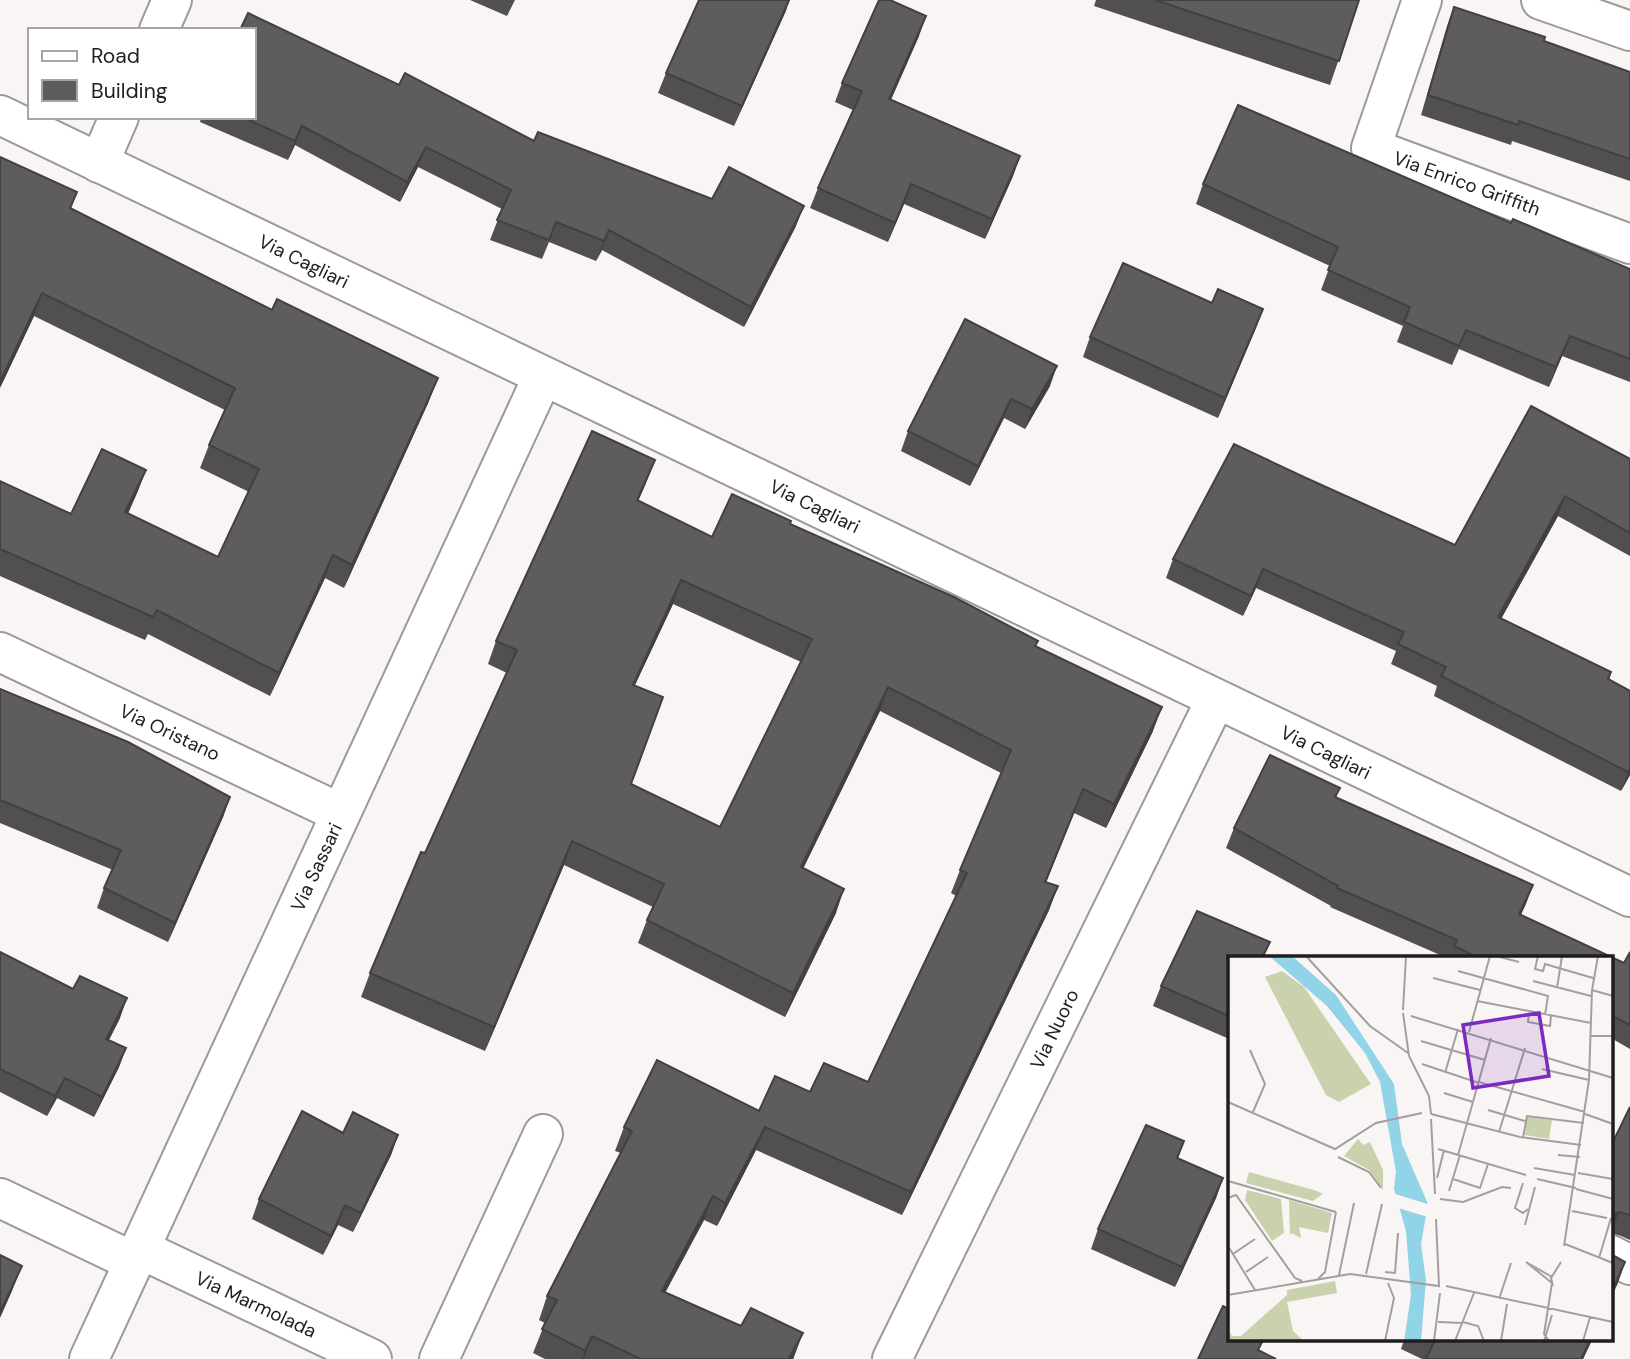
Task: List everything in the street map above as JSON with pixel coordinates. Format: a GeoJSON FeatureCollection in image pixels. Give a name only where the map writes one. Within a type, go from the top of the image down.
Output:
{"type":"FeatureCollection","features":[{"type":"Feature","properties":{"kind":"street"},"geometry":{"type":"LineString","coordinates":[[160,28],[172,0]]}},
{"type":"Feature","properties":{"kind":"street","name":"Via Enrico Griffith"},"geometry":{"type":"LineString","coordinates":[[1422,0],[1371,148],[1630,244]]}},
{"type":"Feature","properties":{"kind":"street"},"geometry":{"type":"LineString","coordinates":[[1541,0],[1630,31]]}},
{"type":"Feature","properties":{"kind":"street","name":"Via Cagliari"},"geometry":{"type":"LineString","coordinates":[[0,115],[1630,897]]}},
{"type":"Feature","properties":{"kind":"street"},"geometry":{"type":"LineString","coordinates":[[99,163],[118,119]]}},
{"type":"Feature","properties":{"kind":"street","name":"Via Sassari"},"geometry":{"type":"LineString","coordinates":[[89,1359],[543,376]]}},
{"type":"Feature","properties":{"kind":"street","name":"Via Oristano"},"geometry":{"type":"LineString","coordinates":[[0,652],[340,813]]}},
{"type":"Feature","properties":{"kind":"street","name":"Via Nuoro"},"geometry":{"type":"LineString","coordinates":[[892,1359],[1216,699]]}},
{"type":"Feature","properties":{"kind":"street"},"geometry":{"type":"LineString","coordinates":[[439,1359],[542,1134]]}},
{"type":"Feature","properties":{"kind":"street","name":"Via Marmolada"},"geometry":{"type":"LineString","coordinates":[[0,1198],[372,1359]]}},
{"type":"Feature","properties":{"kind":"street"},"geometry":{"type":"LineString","coordinates":[[1612,1256],[1630,1265]]}},
{"type":"Feature","properties":{"kind":"building"},"geometry":{"type":"Polygon","coordinates":[[[699,0],[789,0],[742,106],[666,73],[699,0]]]}},
{"type":"Feature","properties":{"kind":"building"},"geometry":{"type":"Polygon","coordinates":[[[879,0],[890,0],[926,16],[889,99],[1020,156],[992,219],[911,184],[895,223],[818,188],[862,91],[842,83],[879,0]]]}},
{"type":"Feature","properties":{"kind":"building"},"geometry":{"type":"Polygon","coordinates":[[[1155,0],[1359,0],[1339,61],[1155,0]]]}},
{"type":"Feature","properties":{"kind":"building"},"geometry":{"type":"Polygon","coordinates":[[[1454,7],[1545,37],[1544,41],[1630,72],[1630,159],[1519,121],[1518,125],[1428,95],[1454,7]]]}},
{"type":"Feature","properties":{"kind":"building"},"geometry":{"type":"Polygon","coordinates":[[[248,13],[399,85],[405,73],[534,141],[538,132],[712,199],[729,167],[804,206],[751,307],[609,230],[604,241],[556,222],[549,240],[497,220],[511,190],[426,147],[407,182],[302,126],[295,141],[246,119],[256,119],[256,28],[241,28],[248,13]]]}},
{"type":"Feature","properties":{"kind":"building"},"geometry":{"type":"Polygon","coordinates":[[[1238,105],[1511,223],[1513,219],[1630,269],[1630,359],[1570,336],[1556,367],[1466,330],[1459,346],[1404,322],[1410,307],[1328,270],[1338,247],[1203,184],[1238,105]]]}},
{"type":"Feature","properties":{"kind":"building"},"geometry":{"type":"Polygon","coordinates":[[[0,157],[77,192],[70,208],[272,310],[277,299],[438,378],[352,565],[333,555],[279,673],[157,610],[153,617],[0,549],[0,481],[71,514],[102,449],[146,470],[125,512],[218,557],[259,469],[209,445],[235,388],[42,293],[0,382],[0,157]]]}},
{"type":"Feature","properties":{"kind":"building"},"geometry":{"type":"Polygon","coordinates":[[[1123,263],[1212,303],[1218,289],[1263,309],[1225,398],[1090,337],[1123,263]]]}},
{"type":"Feature","properties":{"kind":"building"},"geometry":{"type":"Polygon","coordinates":[[[965,319],[1057,366],[1032,409],[1011,399],[978,466],[908,431],[965,319]]]}},
{"type":"Feature","properties":{"kind":"building"},"geometry":{"type":"Polygon","coordinates":[[[1531,406],[1630,459],[1630,533],[1565,496],[1498,617],[1611,672],[1608,679],[1630,691],[1628,772],[1441,676],[1446,667],[1398,644],[1404,632],[1263,569],[1251,596],[1173,559],[1234,444],[1455,545],[1531,406]]]}},
{"type":"Feature","properties":{"kind":"building"},"geometry":{"type":"Polygon","coordinates":[[[592,431],[655,460],[637,500],[712,537],[732,494],[791,521],[790,524],[954,597],[1038,641],[1035,646],[1162,707],[1114,804],[1083,789],[1045,882],[1058,886],[911,1192],[765,1127],[725,1203],[713,1196],[662,1291],[741,1326],[751,1308],[803,1333],[789,1358],[792,1359],[641,1359],[592,1336],[585,1351],[542,1329],[557,1300],[547,1296],[632,1131],[624,1127],[657,1060],[759,1111],[775,1076],[810,1092],[824,1063],[868,1082],[967,873],[960,870],[1011,750],[888,687],[801,867],[844,889],[793,993],[647,920],[664,884],[572,841],[494,1027],[370,973],[421,852],[425,853],[517,650],[496,641],[592,431]],[[681,580],[633,685],[663,697],[631,784],[720,827],[812,639],[681,580]]]}},
{"type":"Feature","properties":{"kind":"building"},"geometry":{"type":"Polygon","coordinates":[[[0,689],[128,742],[230,797],[175,923],[104,888],[121,850],[0,800],[0,689]]]}},
{"type":"Feature","properties":{"kind":"building"},"geometry":{"type":"Polygon","coordinates":[[[1270,755],[1340,788],[1335,797],[1533,885],[1519,914],[1609,956],[1475,956],[1454,946],[1457,940],[1337,888],[1338,886],[1234,828],[1270,755]]]}},
{"type":"Feature","properties":{"kind":"building"},"geometry":{"type":"Polygon","coordinates":[[[1197,911],[1270,942],[1263,956],[1228,956],[1228,1016],[1161,986],[1197,911]]]}},
{"type":"Feature","properties":{"kind":"building"},"geometry":{"type":"Polygon","coordinates":[[[0,952],[73,989],[80,976],[127,998],[106,1039],[126,1048],[102,1097],[65,1078],[55,1096],[0,1069],[0,952]]]}},
{"type":"Feature","properties":{"kind":"building"},"geometry":{"type":"Polygon","coordinates":[[[1630,952],[1630,1025],[1612,1016],[1612,957],[1624,963],[1630,952]]]}},
{"type":"Feature","properties":{"kind":"building"},"geometry":{"type":"Polygon","coordinates":[[[1630,1107],[1630,1215],[1619,1212],[1612,1214],[1612,1144],[1630,1107]]]}},
{"type":"Feature","properties":{"kind":"building"},"geometry":{"type":"Polygon","coordinates":[[[302,1111],[343,1133],[353,1112],[398,1135],[361,1213],[345,1205],[331,1236],[259,1199],[302,1111]]]}},
{"type":"Feature","properties":{"kind":"building"},"geometry":{"type":"Polygon","coordinates":[[[1146,1125],[1184,1141],[1177,1158],[1223,1178],[1182,1267],[1098,1229],[1146,1125]]]}},
{"type":"Feature","properties":{"kind":"building"},"geometry":{"type":"Polygon","coordinates":[[[0,1255],[22,1266],[0,1312],[0,1255]]]}},
{"type":"Feature","properties":{"kind":"building"},"geometry":{"type":"Polygon","coordinates":[[[1612,1255],[1625,1262],[1612,1292],[1612,1255]]]}},
{"type":"Feature","properties":{"kind":"building"},"geometry":{"type":"Polygon","coordinates":[[[1223,1306],[1228,1308],[1228,1342],[1262,1342],[1258,1350],[1276,1359],[1198,1359],[1223,1306]]]}},
{"type":"Feature","properties":{"kind":"building"},"geometry":{"type":"Polygon","coordinates":[[[1434,1342],[1589,1342],[1581,1359],[1426,1359],[1434,1342]]]}}]}
